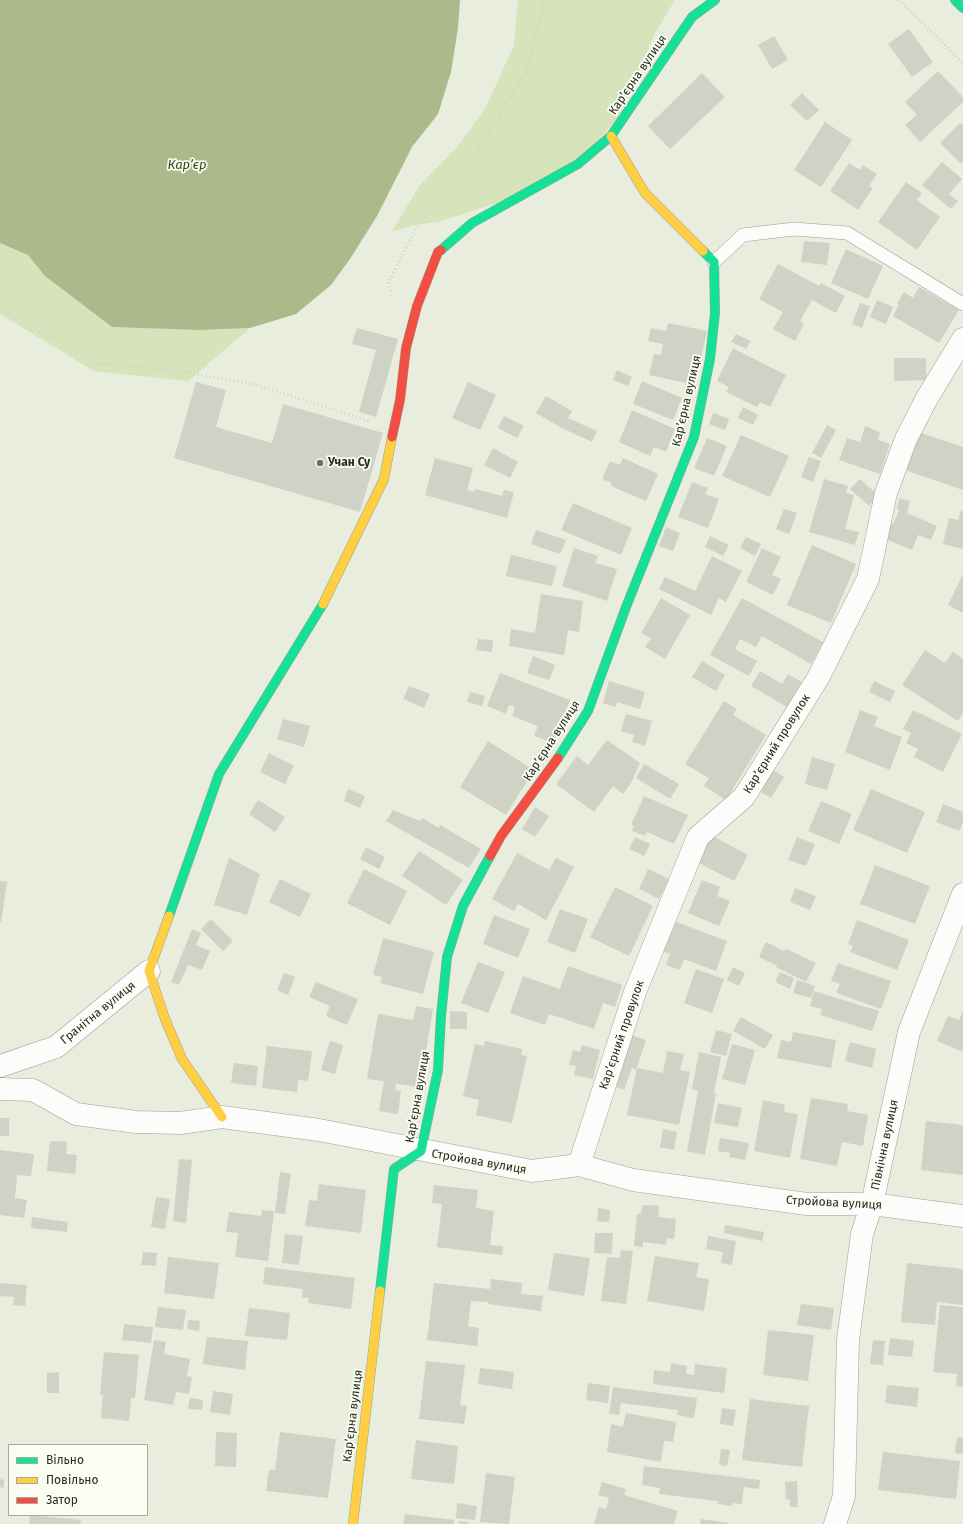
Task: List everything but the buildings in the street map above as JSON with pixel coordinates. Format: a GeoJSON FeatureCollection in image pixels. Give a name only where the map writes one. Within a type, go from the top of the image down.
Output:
{"type":"FeatureCollection","features":[{"type":"Feature","properties":{"kind":"street","name":"Карʼєрна вулиця"},"geometry":{"type":"LineString","coordinates":[[149,971],[219,774],[327,597],[384,479],[400,400],[406,348],[417,306],[438,252],[472,223],[578,164],[611,136],[692,17],[715,0]]}},
{"type":"Feature","properties":{"kind":"street"},"geometry":{"type":"LineString","coordinates":[[955,0],[963,8]]}},
{"type":"Feature","properties":{"kind":"street"},"geometry":{"type":"LineString","coordinates":[[611,136],[645,192],[714,262]]}},
{"type":"Feature","properties":{"kind":"street","name":"Карʼєрна вулиця"},"geometry":{"type":"LineString","coordinates":[[353,1524],[394,1169],[421,1151],[438,1070],[441,1016],[447,957],[463,906],[501,836],[553,766],[588,711],[626,607],[694,437],[711,351],[715,313],[714,262]]}},
{"type":"Feature","properties":{"kind":"street","name":"Карʼєрний провулок"},"geometry":{"type":"LineString","coordinates":[[579,1165],[635,992],[698,836],[744,797],[818,678],[868,579],[886,493],[906,439],[927,398],[963,339]]}},
{"type":"Feature","properties":{"kind":"street","name":"Північна вулиця"},"geometry":{"type":"LineString","coordinates":[[835,1524],[844,1496],[848,1340],[862,1234],[872,1204],[908,1032],[963,894]]}},
{"type":"Feature","properties":{"kind":"street"},"geometry":{"type":"LineString","coordinates":[[149,971],[165,1019],[182,1059],[222,1117]]}},
{"type":"Feature","properties":{"kind":"street","name":"Гранітна вулиця"},"geometry":{"type":"LineString","coordinates":[[0,1066],[56,1047],[149,971]]}},
{"type":"Feature","properties":{"kind":"street","name":"Стройова вулиця"},"geometry":{"type":"LineString","coordinates":[[0,1089],[33,1090],[76,1114],[136,1122],[180,1123],[222,1117],[319,1130],[421,1151],[532,1171],[579,1165],[633,1180],[807,1204],[872,1204],[963,1216]]}},
{"type":"Feature","properties":{"kind":"lane"},"geometry":{"type":"LineString","coordinates":[[714,262],[743,235],[794,229],[847,233],[963,304]]}},
{"type":"Feature","properties":{"kind":"path"},"geometry":{"type":"LineString","coordinates":[[392,298],[388,283],[415,230],[479,148],[526,72],[544,0]]}},
{"type":"Feature","properties":{"kind":"path"},"geometry":{"type":"LineString","coordinates":[[899,0],[963,63]]}},
{"type":"Feature","properties":{"kind":"path"},"geometry":{"type":"LineString","coordinates":[[0,311],[12,315],[96,363],[180,371],[257,385],[381,425],[395,428]]}},
{"type":"Feature","properties":{"kind":"shaded area"},"geometry":{"type":"Polygon","coordinates":[[[518,0],[675,0],[655,33],[617,120],[585,154],[518,196],[438,222],[421,224],[392,231],[420,185],[458,146],[486,107],[514,45],[518,0]]]}},
{"type":"Feature","properties":{"kind":"shaded area"},"geometry":{"type":"Polygon","coordinates":[[[0,243],[28,255],[45,276],[112,327],[199,330],[250,328],[188,381],[94,371],[0,314],[0,243]]]}},
{"type":"Feature","properties":{"kind":"water","name":"Кар’єр"},"geometry":{"type":"Polygon","coordinates":[[[0,0],[460,0],[458,28],[451,72],[438,114],[412,147],[377,216],[350,259],[331,285],[296,314],[250,328],[199,330],[112,327],[45,276],[28,255],[0,243],[0,0]]]}},
{"type":"Feature","properties":{"kind":"traffic: fast"},"geometry":{"type":"LineString","coordinates":[[441,250],[472,223],[578,164],[611,136],[692,17],[715,0]]}},
{"type":"Feature","properties":{"kind":"traffic: fast"},"geometry":{"type":"LineString","coordinates":[[955,0],[963,8]]}},
{"type":"Feature","properties":{"kind":"traffic: fast"},"geometry":{"type":"LineString","coordinates":[[558,758],[588,711],[626,607],[694,437],[710,359],[715,313],[714,262],[703,251]]}},
{"type":"Feature","properties":{"kind":"traffic: fast"},"geometry":{"type":"LineString","coordinates":[[169,916],[219,774],[323,604]]}},
{"type":"Feature","properties":{"kind":"traffic: fast"},"geometry":{"type":"LineString","coordinates":[[380,1291],[394,1169],[421,1151],[438,1070],[441,1016],[447,957],[463,906],[490,856]]}},
{"type":"Feature","properties":{"kind":"traffic: slow"},"geometry":{"type":"LineString","coordinates":[[611,136],[645,193],[703,251]]}},
{"type":"Feature","properties":{"kind":"traffic: slow"},"geometry":{"type":"LineString","coordinates":[[323,604],[384,479],[392,437]]}},
{"type":"Feature","properties":{"kind":"traffic: slow"},"geometry":{"type":"LineString","coordinates":[[169,916],[149,971],[165,1019],[182,1059],[222,1117]]}},
{"type":"Feature","properties":{"kind":"traffic: slow"},"geometry":{"type":"LineString","coordinates":[[353,1524],[380,1291]]}},
{"type":"Feature","properties":{"kind":"traffic: jam"},"geometry":{"type":"LineString","coordinates":[[392,437],[400,400],[406,348],[417,306],[438,252],[441,250]]}},
{"type":"Feature","properties":{"kind":"traffic: jam"},"geometry":{"type":"LineString","coordinates":[[490,856],[501,836],[558,758]]}},
{"type":"Feature","properties":{"kind":"place","name":"Учан Су"},"geometry":{"type":"Point","coordinates":[320,463]}}]}
